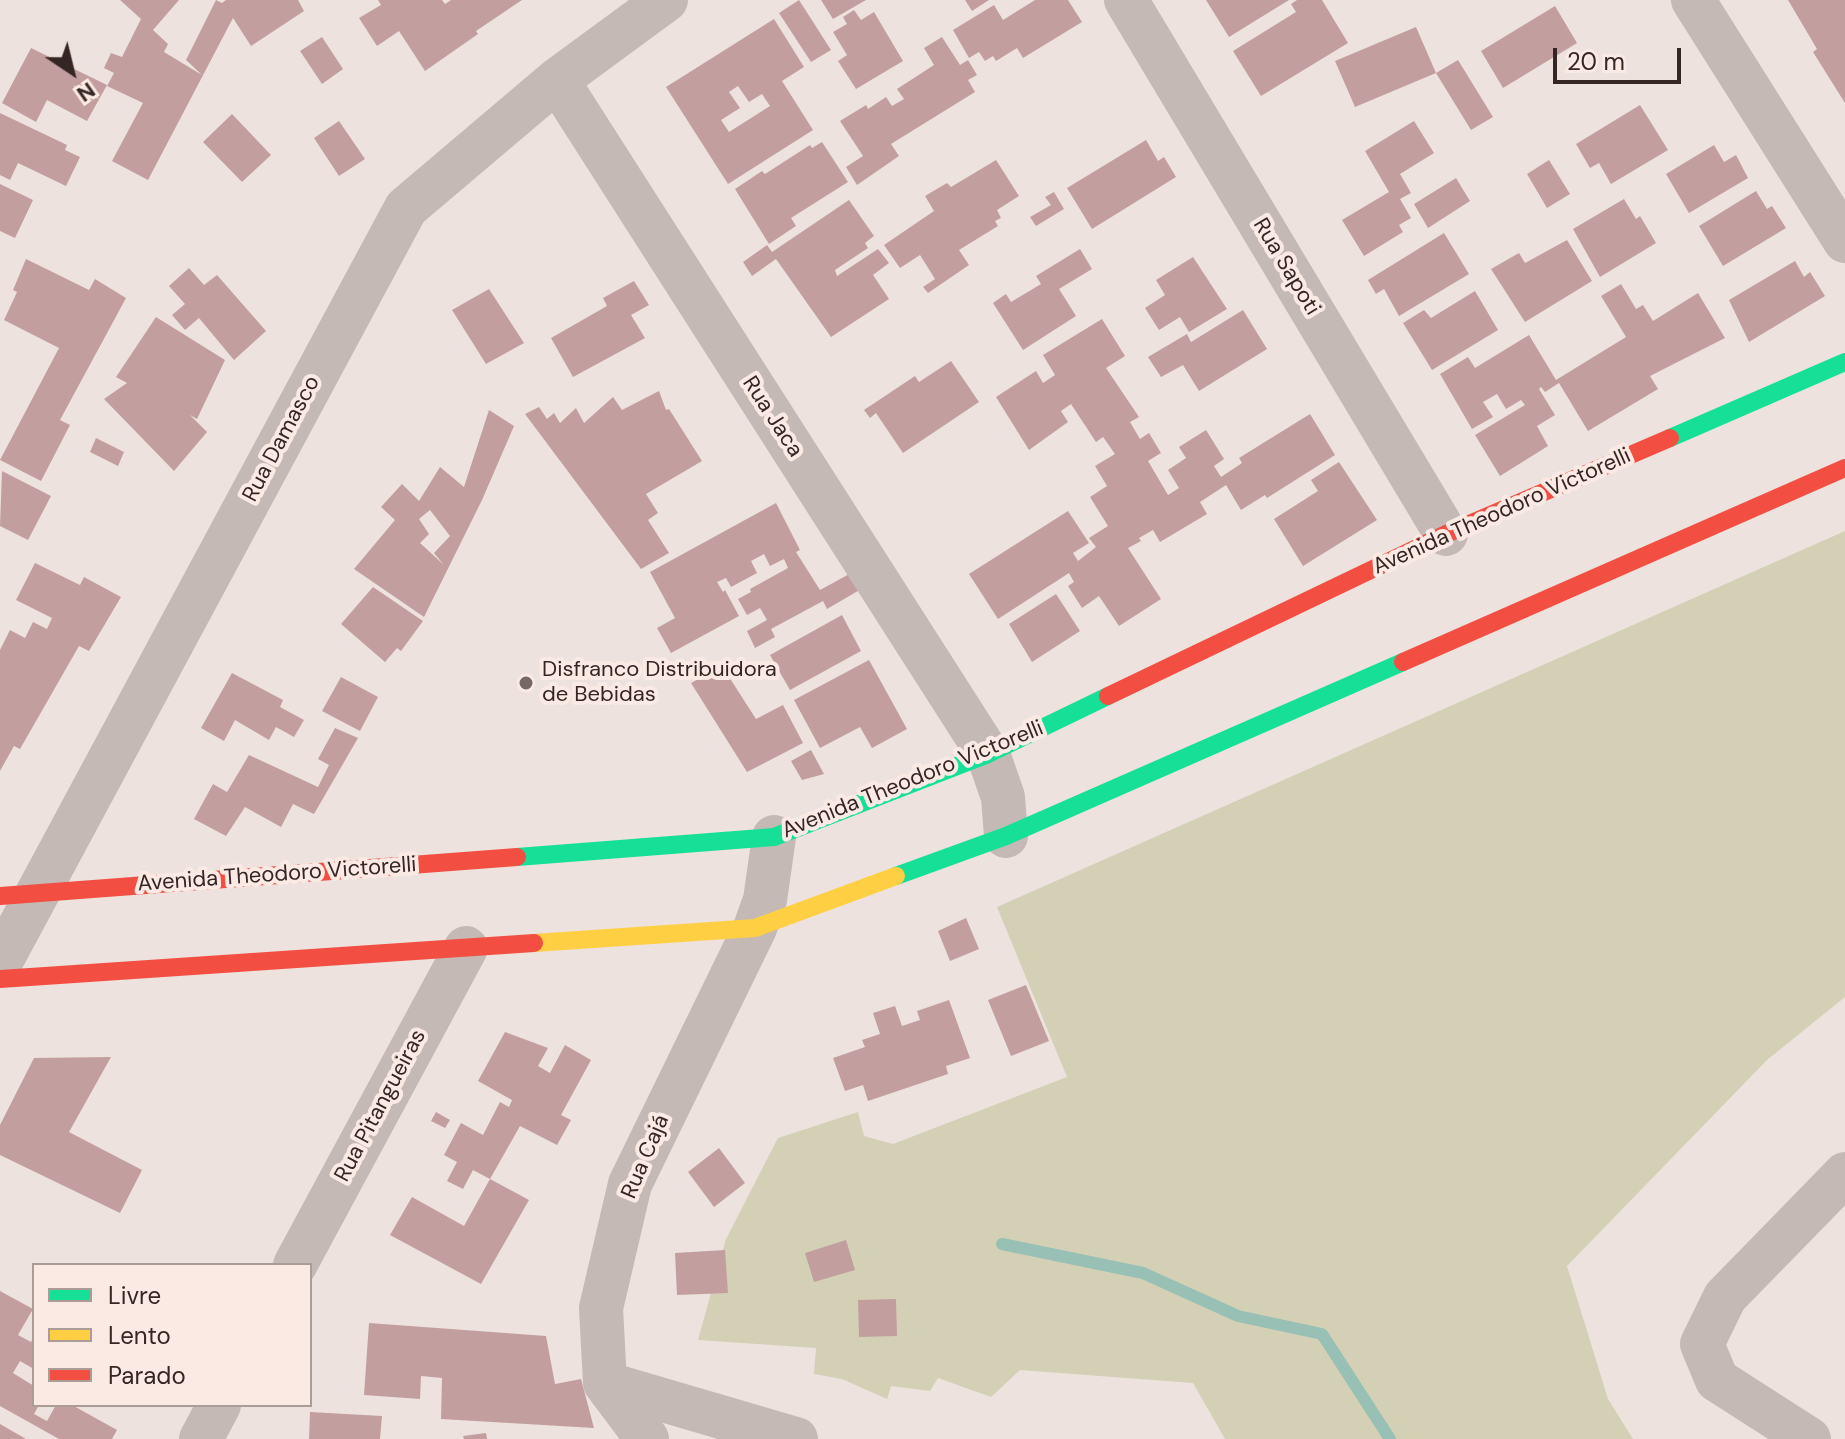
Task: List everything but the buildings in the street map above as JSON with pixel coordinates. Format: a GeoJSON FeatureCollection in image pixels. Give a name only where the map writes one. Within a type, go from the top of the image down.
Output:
{"type":"FeatureCollection","features":[{"type":"Feature","properties":{"kind":"main road","name":"Avenida Theodoro Victorelli"},"geometry":{"type":"LineString","coordinates":[[19,894],[774,837],[988,754],[1446,534],[1845,362]]}},
{"type":"Feature","properties":{"kind":"main road"},"geometry":{"type":"LineString","coordinates":[[0,979],[755,928],[1006,836],[1845,468]]}},
{"type":"Feature","properties":{"kind":"street","name":"Rua Damasco"},"geometry":{"type":"LineString","coordinates":[[0,963],[19,894],[406,208],[557,80],[666,0]]}},
{"type":"Feature","properties":{"kind":"street","name":"Rua Sapoti"},"geometry":{"type":"LineString","coordinates":[[1126,0],[1446,534]]}},
{"type":"Feature","properties":{"kind":"street"},"geometry":{"type":"LineString","coordinates":[[1693,0],[1845,241]]}},
{"type":"Feature","properties":{"kind":"street","name":"Rua Jaca"},"geometry":{"type":"LineString","coordinates":[[557,80],[988,754],[1003,797],[1006,836]]}},
{"type":"Feature","properties":{"kind":"street","name":"Rua Cajá"},"geometry":{"type":"LineString","coordinates":[[605,1383],[601,1308],[630,1184],[755,928],[765,900],[774,837]]}},
{"type":"Feature","properties":{"kind":"street","name":"Rua Pitangueiras"},"geometry":{"type":"LineString","coordinates":[[296,1263],[466,948]]}},
{"type":"Feature","properties":{"kind":"street"},"geometry":{"type":"LineString","coordinates":[[1809,1439],[1717,1380],[1702,1344],[1725,1297],[1845,1174]]}},
{"type":"Feature","properties":{"kind":"street"},"geometry":{"type":"LineString","coordinates":[[605,1383],[647,1439]]}},
{"type":"Feature","properties":{"kind":"street"},"geometry":{"type":"LineString","coordinates":[[605,1383],[796,1439]]}},
{"type":"Feature","properties":{"kind":"street"},"geometry":{"type":"LineString","coordinates":[[201,1439],[218,1407]]}},
{"type":"Feature","properties":{"kind":"shaded area"},"geometry":{"type":"Polygon","coordinates":[[[1845,531],[1845,997],[1767,1060],[1567,1266],[1608,1399],[1633,1439],[1225,1439],[1193,1383],[1020,1370],[991,1397],[938,1378],[930,1391],[891,1386],[887,1399],[842,1379],[814,1374],[816,1348],[698,1340],[726,1239],[778,1138],[858,1112],[864,1136],[893,1144],[1067,1077],[997,907],[1845,531]]]}},
{"type":"Feature","properties":{"kind":"waterway"},"geometry":{"type":"LineString","coordinates":[[1002,1244],[1143,1273],[1238,1316],[1322,1334],[1390,1439]]}},
{"type":"Feature","properties":{"kind":"traffic: fast"},"geometry":{"type":"LineString","coordinates":[[1670,438],[1845,362]]}},
{"type":"Feature","properties":{"kind":"traffic: fast"},"geometry":{"type":"LineString","coordinates":[[896,876],[1006,836],[1403,662]]}},
{"type":"Feature","properties":{"kind":"traffic: fast"},"geometry":{"type":"LineString","coordinates":[[517,857],[774,837],[988,754],[1108,696]]}},
{"type":"Feature","properties":{"kind":"traffic: slow"},"geometry":{"type":"LineString","coordinates":[[534,943],[755,928],[896,876]]}},
{"type":"Feature","properties":{"kind":"traffic: jam"},"geometry":{"type":"LineString","coordinates":[[1108,696],[1446,534],[1670,438]]}},
{"type":"Feature","properties":{"kind":"traffic: jam"},"geometry":{"type":"LineString","coordinates":[[1403,662],[1845,468]]}},
{"type":"Feature","properties":{"kind":"traffic: jam"},"geometry":{"type":"LineString","coordinates":[[0,896],[517,857]]}},
{"type":"Feature","properties":{"kind":"traffic: jam"},"geometry":{"type":"LineString","coordinates":[[0,979],[534,943]]}},
{"type":"Feature","properties":{"kind":"place","name":"Disfranco Distribuidora de Bebidas"},"geometry":{"type":"Point","coordinates":[526,683]}}]}
